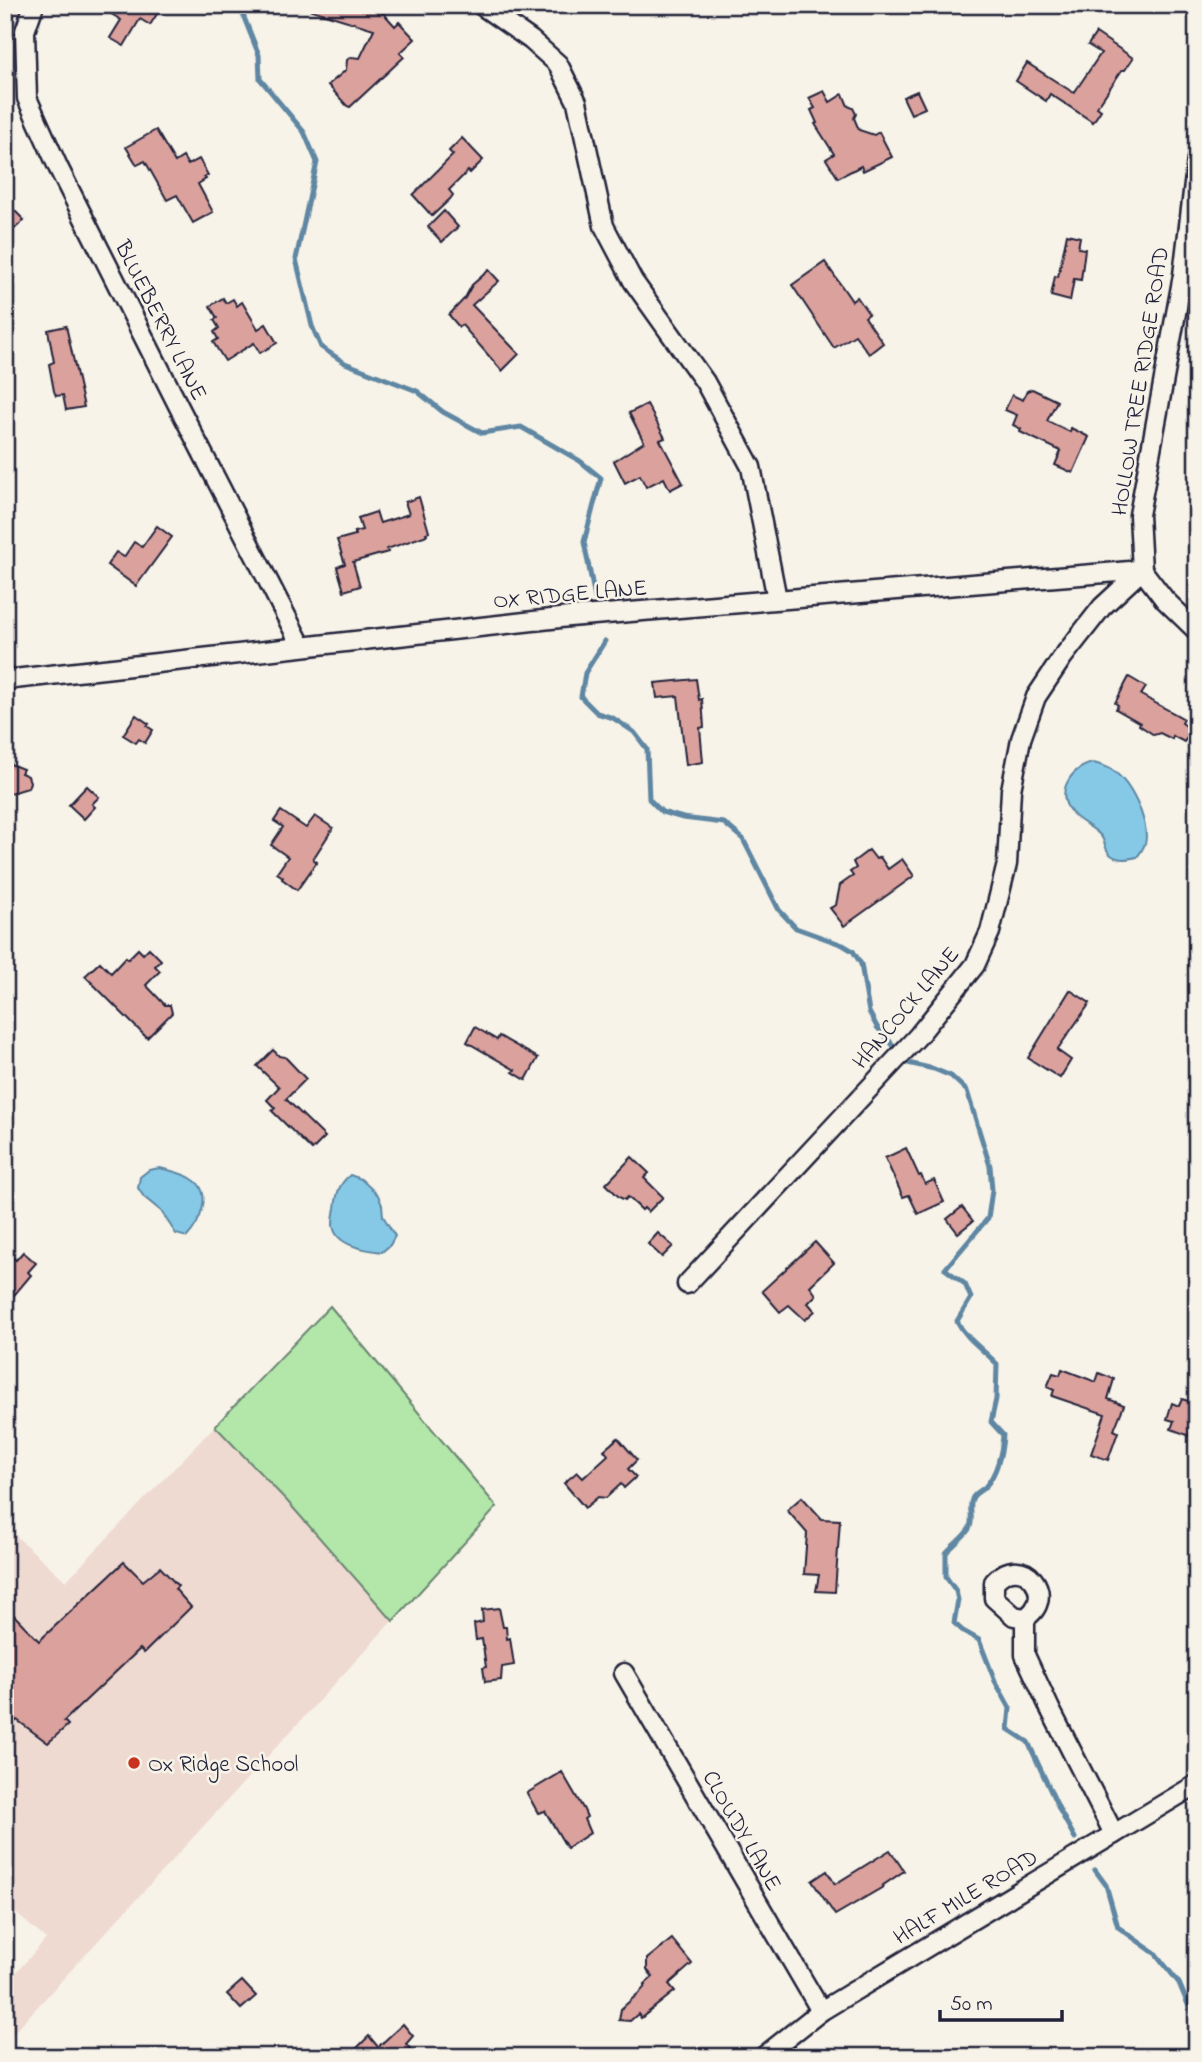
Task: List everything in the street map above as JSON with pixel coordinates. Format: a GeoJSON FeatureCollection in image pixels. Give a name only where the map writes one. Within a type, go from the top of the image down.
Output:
{"type":"FeatureCollection","features":[{"type":"Feature","properties":{"kind":"street","name":"BLUEBERRY LANE"},"geometry":{"type":"LineString","coordinates":[[34,5],[25,31],[27,98],[58,167],[301,645]]}},
{"type":"Feature","properties":{"kind":"street"},"geometry":{"type":"LineString","coordinates":[[481,5],[531,40],[558,64],[577,102],[604,226],[633,281],[705,382],[751,467],[777,599]]}},
{"type":"Feature","properties":{"kind":"street","name":"HOLLOW TREE RIDGE ROAD"},"geometry":{"type":"LineString","coordinates":[[1142,570],[1139,515],[1183,275],[1197,159]]}},
{"type":"Feature","properties":{"kind":"street","name":"OX RIDGE LANE"},"geometry":{"type":"LineString","coordinates":[[5,680],[569,617],[1142,570]]}},
{"type":"Feature","properties":{"kind":"street"},"geometry":{"type":"LineString","coordinates":[[1142,570],[1165,600],[1197,631]]}},
{"type":"Feature","properties":{"kind":"street","name":"HANCOCK LANE"},"geometry":{"type":"LineString","coordinates":[[687,1283],[918,1036],[975,965],[990,932],[1007,864],[1011,790],[1021,739],[1036,697],[1102,607],[1142,570]]}},
{"type":"Feature","properties":{"kind":"street"},"geometry":{"type":"LineString","coordinates":[[1025,1618],[1025,1655],[1114,1834]]}},
{"type":"Feature","properties":{"kind":"street","name":"CLOUDY LANE"},"geometry":{"type":"LineString","coordinates":[[624,1673],[821,2011]]}},
{"type":"Feature","properties":{"kind":"street","name":"HALF MILE ROAD"},"geometry":{"type":"LineString","coordinates":[[762,2057],[821,2011],[1197,1784]]}},
{"type":"Feature","properties":{"kind":"shaded area","name":"Ox Ridge School"},"geometry":{"type":"Polygon","coordinates":[[[330,1306],[497,1507],[5,2042],[5,1985],[46,1939],[5,1904],[5,1526],[66,1581],[330,1306]]]}},
{"type":"Feature","properties":{"kind":"green space"},"geometry":{"type":"Polygon","coordinates":[[[330,1306],[497,1507],[393,1621],[287,1501],[215,1426],[330,1306]]]}},
{"type":"Feature","properties":{"kind":"water"},"geometry":{"type":"Polygon","coordinates":[[[1094,763],[1115,772],[1127,785],[1136,802],[1146,837],[1137,857],[1120,859],[1111,855],[1101,836],[1074,815],[1066,804],[1064,796],[1068,781],[1079,769],[1094,763]]]}},
{"type":"Feature","properties":{"kind":"water"},"geometry":{"type":"Polygon","coordinates":[[[160,1168],[188,1177],[199,1185],[202,1192],[203,1208],[187,1237],[176,1234],[161,1211],[144,1197],[138,1188],[140,1177],[149,1170],[160,1168]]]}},
{"type":"Feature","properties":{"kind":"water"},"geometry":{"type":"Polygon","coordinates":[[[350,1175],[361,1179],[378,1195],[383,1216],[395,1236],[382,1252],[352,1246],[335,1232],[333,1221],[337,1194],[350,1175]]]}},
{"type":"Feature","properties":{"kind":"building"},"geometry":{"type":"Polygon","coordinates":[[[97,5],[148,5],[147,8],[157,14],[150,25],[140,19],[124,46],[110,38],[121,20],[97,5]]]}},
{"type":"Feature","properties":{"kind":"building"},"geometry":{"type":"Polygon","coordinates":[[[305,5],[350,5],[364,10],[369,5],[376,5],[395,26],[399,22],[415,39],[400,53],[404,57],[350,107],[328,85],[346,70],[347,60],[351,57],[360,58],[374,29],[305,8],[305,5]]]}},
{"type":"Feature","properties":{"kind":"building"},"geometry":{"type":"Polygon","coordinates":[[[1096,33],[1133,58],[1097,107],[1101,110],[1093,122],[1050,94],[1046,101],[1016,81],[1027,63],[1074,93],[1101,53],[1088,45],[1096,33]]]}},
{"type":"Feature","properties":{"kind":"building"},"geometry":{"type":"Polygon","coordinates":[[[824,91],[830,102],[843,94],[848,106],[853,108],[856,114],[854,118],[859,130],[874,135],[879,132],[892,157],[863,171],[861,166],[838,178],[826,159],[834,154],[815,124],[817,123],[811,110],[815,108],[809,98],[824,91]]]}},
{"type":"Feature","properties":{"kind":"building"},"geometry":{"type":"Polygon","coordinates":[[[917,91],[925,108],[911,114],[903,97],[917,91]]]}},
{"type":"Feature","properties":{"kind":"building"},"geometry":{"type":"Polygon","coordinates":[[[156,130],[175,162],[183,157],[188,165],[199,159],[208,175],[198,184],[213,212],[193,223],[177,195],[167,200],[145,161],[137,165],[126,147],[156,130]]]}},
{"type":"Feature","properties":{"kind":"building"},"geometry":{"type":"Polygon","coordinates":[[[462,138],[483,160],[449,190],[453,195],[432,216],[413,195],[453,155],[449,151],[462,138]]]}},
{"type":"Feature","properties":{"kind":"building"},"geometry":{"type":"Polygon","coordinates":[[[5,201],[24,220],[5,238],[5,201]]]}},
{"type":"Feature","properties":{"kind":"building"},"geometry":{"type":"Polygon","coordinates":[[[444,211],[458,227],[442,242],[428,227],[444,211]]]}},
{"type":"Feature","properties":{"kind":"building"},"geometry":{"type":"Polygon","coordinates":[[[1067,234],[1080,237],[1078,248],[1085,249],[1081,280],[1074,279],[1070,301],[1051,296],[1067,234]]]}},
{"type":"Feature","properties":{"kind":"building"},"geometry":{"type":"Polygon","coordinates":[[[825,262],[852,301],[857,297],[869,314],[865,317],[883,343],[869,354],[855,335],[834,348],[792,285],[825,262]]]}},
{"type":"Feature","properties":{"kind":"building"},"geometry":{"type":"Polygon","coordinates":[[[489,270],[499,281],[472,305],[519,354],[502,371],[462,325],[459,327],[449,315],[465,298],[472,285],[489,270]]]}},
{"type":"Feature","properties":{"kind":"building"},"geometry":{"type":"Polygon","coordinates":[[[223,298],[226,303],[233,299],[237,306],[242,302],[258,329],[266,324],[277,343],[260,353],[254,343],[225,361],[213,342],[218,339],[214,332],[219,328],[210,306],[223,298]]]}},
{"type":"Feature","properties":{"kind":"building"},"geometry":{"type":"Polygon","coordinates":[[[66,326],[84,407],[66,410],[63,395],[56,396],[54,391],[49,364],[54,362],[48,330],[66,326]]]}},
{"type":"Feature","properties":{"kind":"building"},"geometry":{"type":"Polygon","coordinates":[[[1032,389],[1057,401],[1047,421],[1089,437],[1073,473],[1055,465],[1061,451],[1020,432],[1021,429],[1013,425],[1017,415],[1005,410],[1012,395],[1023,400],[1027,391],[1032,389]]]}},
{"type":"Feature","properties":{"kind":"building"},"geometry":{"type":"Polygon","coordinates":[[[647,404],[665,438],[660,440],[683,483],[670,490],[664,478],[646,487],[640,475],[625,483],[614,461],[644,442],[629,413],[647,404]]]}},
{"type":"Feature","properties":{"kind":"building"},"geometry":{"type":"Polygon","coordinates":[[[419,497],[429,532],[427,535],[387,549],[388,552],[353,562],[360,586],[344,591],[337,567],[345,564],[337,540],[362,530],[358,518],[376,512],[380,523],[409,514],[405,502],[419,497]]]}},
{"type":"Feature","properties":{"kind":"building"},"geometry":{"type":"Polygon","coordinates":[[[157,526],[172,537],[136,586],[107,565],[116,552],[124,557],[134,542],[142,547],[157,526]]]}},
{"type":"Feature","properties":{"kind":"building"},"geometry":{"type":"Polygon","coordinates":[[[1129,677],[1146,687],[1141,695],[1184,719],[1182,723],[1192,730],[1184,742],[1173,736],[1172,739],[1160,733],[1154,735],[1116,709],[1118,705],[1115,703],[1129,677]]]}},
{"type":"Feature","properties":{"kind":"building"},"geometry":{"type":"Polygon","coordinates":[[[696,679],[699,700],[702,699],[704,727],[700,728],[703,762],[686,765],[678,696],[657,698],[655,683],[696,679]]]}},
{"type":"Feature","properties":{"kind":"building"},"geometry":{"type":"Polygon","coordinates":[[[136,715],[153,730],[145,743],[139,739],[136,743],[123,735],[136,715]]]}},
{"type":"Feature","properties":{"kind":"building"},"geometry":{"type":"Polygon","coordinates":[[[5,762],[23,769],[21,773],[28,776],[30,782],[28,788],[5,795],[5,762]]]}},
{"type":"Feature","properties":{"kind":"building"},"geometry":{"type":"Polygon","coordinates":[[[87,786],[99,797],[92,804],[95,807],[84,819],[69,805],[87,786]]]}},
{"type":"Feature","properties":{"kind":"building"},"geometry":{"type":"Polygon","coordinates":[[[281,811],[306,828],[315,816],[333,828],[313,859],[317,862],[297,890],[277,873],[288,857],[271,845],[283,827],[274,821],[281,811]]]}},
{"type":"Feature","properties":{"kind":"building"},"geometry":{"type":"Polygon","coordinates":[[[869,850],[876,859],[880,857],[888,869],[902,859],[914,876],[844,926],[830,908],[836,905],[840,885],[853,876],[850,872],[856,868],[853,862],[869,850]]]}},
{"type":"Feature","properties":{"kind":"building"},"geometry":{"type":"Polygon","coordinates":[[[149,948],[161,960],[155,966],[160,971],[146,985],[165,1005],[170,1005],[172,1013],[147,1038],[85,976],[100,962],[111,973],[138,949],[143,954],[149,948]]]}},
{"type":"Feature","properties":{"kind":"building"},"geometry":{"type":"Polygon","coordinates":[[[1070,990],[1090,1003],[1057,1050],[1071,1060],[1060,1078],[1028,1058],[1070,990]]]}},
{"type":"Feature","properties":{"kind":"building"},"geometry":{"type":"Polygon","coordinates":[[[475,1027],[497,1040],[499,1036],[538,1058],[526,1080],[513,1072],[515,1070],[467,1042],[475,1027]]]}},
{"type":"Feature","properties":{"kind":"building"},"geometry":{"type":"Polygon","coordinates":[[[273,1050],[279,1056],[285,1057],[306,1079],[286,1099],[325,1137],[312,1150],[272,1111],[275,1108],[267,1100],[279,1087],[257,1066],[273,1050]]]}},
{"type":"Feature","properties":{"kind":"building"},"geometry":{"type":"Polygon","coordinates":[[[906,1148],[919,1176],[921,1175],[925,1184],[934,1180],[944,1202],[918,1214],[909,1195],[903,1197],[885,1158],[906,1148]]]}},
{"type":"Feature","properties":{"kind":"building"},"geometry":{"type":"Polygon","coordinates":[[[632,1157],[649,1173],[644,1178],[663,1197],[648,1212],[628,1197],[625,1200],[619,1197],[606,1184],[632,1157]]]}},
{"type":"Feature","properties":{"kind":"building"},"geometry":{"type":"Polygon","coordinates":[[[962,1207],[973,1221],[958,1233],[947,1219],[962,1207]]]}},
{"type":"Feature","properties":{"kind":"building"},"geometry":{"type":"Polygon","coordinates":[[[658,1233],[673,1246],[662,1257],[648,1244],[658,1233]]]}},
{"type":"Feature","properties":{"kind":"building"},"geometry":{"type":"Polygon","coordinates":[[[815,1242],[834,1263],[810,1286],[816,1295],[808,1303],[815,1311],[805,1320],[789,1305],[780,1312],[762,1291],[815,1242]]]}},
{"type":"Feature","properties":{"kind":"building"},"geometry":{"type":"Polygon","coordinates":[[[5,1251],[16,1260],[23,1252],[36,1263],[28,1272],[31,1275],[5,1306],[5,1251]]]}},
{"type":"Feature","properties":{"kind":"building"},"geometry":{"type":"Polygon","coordinates":[[[1062,1369],[1096,1382],[1099,1373],[1114,1379],[1108,1399],[1124,1405],[1114,1430],[1118,1432],[1108,1460],[1091,1454],[1105,1414],[1052,1396],[1054,1390],[1047,1387],[1053,1373],[1060,1375],[1062,1369]]]}},
{"type":"Feature","properties":{"kind":"building"},"geometry":{"type":"Polygon","coordinates":[[[1182,1399],[1197,1404],[1197,1416],[1190,1436],[1171,1429],[1174,1421],[1167,1419],[1172,1403],[1179,1406],[1182,1399]]]}},
{"type":"Feature","properties":{"kind":"building"},"geometry":{"type":"Polygon","coordinates":[[[618,1438],[637,1460],[628,1469],[636,1477],[624,1488],[621,1484],[606,1498],[598,1497],[585,1508],[564,1483],[577,1472],[583,1478],[608,1455],[604,1450],[618,1438]]]}},
{"type":"Feature","properties":{"kind":"building"},"geometry":{"type":"Polygon","coordinates":[[[802,1497],[822,1519],[840,1520],[835,1592],[816,1591],[819,1575],[804,1574],[807,1533],[787,1510],[802,1497]]]}},
{"type":"Feature","properties":{"kind":"building"},"geometry":{"type":"Polygon","coordinates":[[[124,1562],[143,1581],[160,1567],[178,1586],[175,1589],[191,1607],[144,1653],[140,1649],[64,1721],[68,1725],[48,1743],[17,1720],[5,1731],[5,1606],[39,1641],[124,1562]]]}},
{"type":"Feature","properties":{"kind":"building"},"geometry":{"type":"Polygon","coordinates":[[[499,1608],[507,1639],[510,1638],[514,1665],[502,1667],[501,1680],[485,1682],[482,1639],[476,1640],[474,1624],[483,1622],[482,1610],[499,1608]]]}},
{"type":"Feature","properties":{"kind":"building"},"geometry":{"type":"Polygon","coordinates":[[[562,1772],[584,1810],[587,1817],[584,1819],[590,1833],[567,1848],[545,1811],[538,1813],[527,1793],[562,1772]]]}},
{"type":"Feature","properties":{"kind":"building"},"geometry":{"type":"Polygon","coordinates":[[[890,1850],[904,1871],[883,1887],[835,1915],[812,1881],[827,1871],[835,1884],[890,1850]]]}},
{"type":"Feature","properties":{"kind":"building"},"geometry":{"type":"Polygon","coordinates":[[[672,1939],[692,1964],[669,1984],[675,1991],[641,2018],[638,2014],[630,2021],[619,2020],[621,2009],[653,1977],[647,1970],[647,1959],[672,1939]]]}},
{"type":"Feature","properties":{"kind":"building"},"geometry":{"type":"Polygon","coordinates":[[[242,1981],[256,1996],[241,2009],[227,1994],[242,1981]]]}},
{"type":"Feature","properties":{"kind":"building"},"geometry":{"type":"Polygon","coordinates":[[[403,2024],[413,2036],[406,2044],[418,2057],[348,2057],[369,2036],[378,2047],[403,2024]]]}},
{"type":"Feature","properties":{"kind":"waterway"},"geometry":{"type":"LineString","coordinates":[[239,5],[259,55],[260,79],[304,132],[317,162],[296,259],[312,326],[321,347],[345,363],[417,391],[443,412],[482,433],[521,427],[580,461],[601,478],[584,542],[595,598]]}},
{"type":"Feature","properties":{"kind":"waterway"},"geometry":{"type":"LineString","coordinates":[[605,641],[585,673],[581,697],[597,713],[613,718],[634,732],[647,749],[649,799],[662,812],[683,818],[724,823],[743,839],[779,910],[796,928],[853,951],[861,964],[869,1012],[877,1027],[893,1045]]}},
{"type":"Feature","properties":{"kind":"waterway"},"geometry":{"type":"LineString","coordinates":[[908,1063],[951,1076],[967,1091],[990,1166],[992,1190],[988,1218],[945,1269],[965,1284],[971,1298],[957,1321],[970,1339],[997,1364],[996,1399],[991,1422],[1003,1435],[993,1476],[971,1501],[969,1529],[946,1553],[946,1577],[956,1591],[958,1600],[954,1623],[979,1640],[995,1681],[1010,1708],[1008,1729],[1028,1742],[1075,1838]]}},
{"type":"Feature","properties":{"kind":"waterway"},"geometry":{"type":"LineString","coordinates":[[1095,1870],[1106,1885],[1118,1927],[1156,1954],[1179,1983],[1192,2014],[1192,2044],[1197,2054]]}},
{"type":"Feature","properties":{"kind":"place","name":"Ox Ridge School"},"geometry":{"type":"Point","coordinates":[134,1763]}}]}
